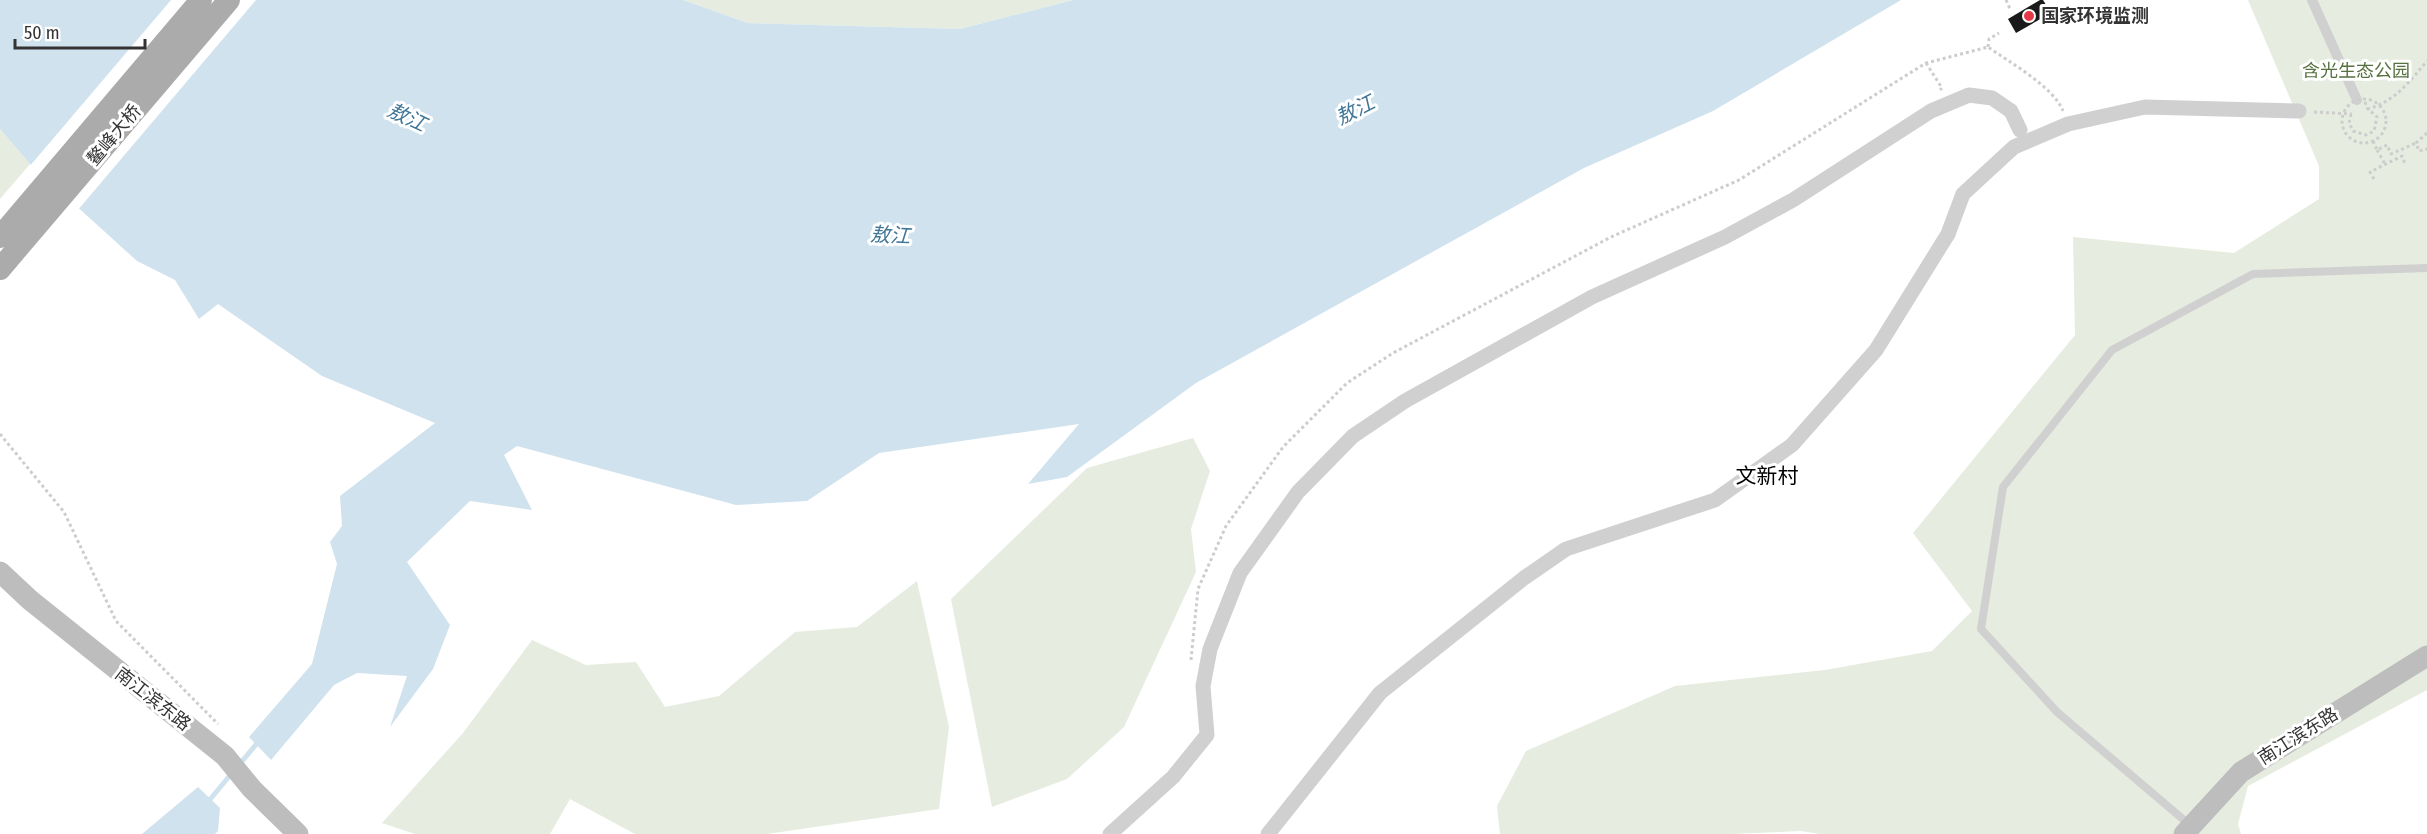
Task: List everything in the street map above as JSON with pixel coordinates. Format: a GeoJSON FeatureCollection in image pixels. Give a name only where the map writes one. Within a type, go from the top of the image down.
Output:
{"type":"FeatureCollection","features":[{"type":"Feature","properties":{"kind":"main road","name":"鳌峰大桥"},"geometry":{"type":"LineString","coordinates":[[0,237],[201,0]]}},
{"type":"Feature","properties":{"kind":"main road","name":"鳌峰大桥"},"geometry":{"type":"LineString","coordinates":[[0,269],[229,0]]}},
{"type":"Feature","properties":{"kind":"main road","name":"南江滨东路"},"geometry":{"type":"LineString","coordinates":[[0,572],[30,600],[225,756],[252,789],[298,834]]}},
{"type":"Feature","properties":{"kind":"main road","name":"南江滨东路"},"geometry":{"type":"LineString","coordinates":[[2188,830],[2241,772],[2427,656]]}},
{"type":"Feature","properties":{"kind":"street"},"geometry":{"type":"LineString","coordinates":[[2312,0],[2361,99]]}},
{"type":"Feature","properties":{"kind":"street"},"geometry":{"type":"LineString","coordinates":[[1110,834],[1173,777],[1207,735],[1203,686],[1210,649],[1240,573],[1298,492],[1353,436],[1405,401],[1592,297],[1725,237],[1793,200],[1931,111],[1969,95],[1992,98],[2011,111],[2020,130]]}},
{"type":"Feature","properties":{"kind":"street"},"geometry":{"type":"LineString","coordinates":[[1268,834],[1380,693],[1524,578],[1566,549],[1715,500],[1792,445],[1876,350],[1948,234],[1963,194],[2014,147],[2068,124],[2145,107],[2299,111]]}},
{"type":"Feature","properties":{"kind":"lane"},"geometry":{"type":"LineString","coordinates":[[2188,830],[2057,712],[1981,628],[2003,487],[2112,350],[2253,274],[2427,268]]}},
{"type":"Feature","properties":{"kind":"path"},"geometry":{"type":"LineString","coordinates":[[2006,0],[2010,9]]}},
{"type":"Feature","properties":{"kind":"path"},"geometry":{"type":"LineString","coordinates":[[1988,47],[1989,39],[1999,33]]}},
{"type":"Feature","properties":{"kind":"path"},"geometry":{"type":"LineString","coordinates":[[1926,63],[1942,88],[1924,100],[1931,111]]}},
{"type":"Feature","properties":{"kind":"path"},"geometry":{"type":"LineString","coordinates":[[2351,114],[2349,123],[2353,131],[2366,135],[2374,131],[2377,117],[2361,99]]}},
{"type":"Feature","properties":{"kind":"path"},"geometry":{"type":"LineString","coordinates":[[2361,99],[2378,104],[2385,117],[2383,131],[2373,141],[2352,140],[2343,129],[2343,114],[2346,108],[2361,99]]}},
{"type":"Feature","properties":{"kind":"path"},"geometry":{"type":"LineString","coordinates":[[2377,150],[2387,145],[2391,154],[2416,143],[2427,133]]}},
{"type":"Feature","properties":{"kind":"path"},"geometry":{"type":"LineString","coordinates":[[2373,141],[2385,165]]}},
{"type":"Feature","properties":{"kind":"path"},"geometry":{"type":"LineString","coordinates":[[2416,143],[2419,151],[2427,149]]}},
{"type":"Feature","properties":{"kind":"path"},"geometry":{"type":"LineString","coordinates":[[2374,179],[2370,172],[2402,156],[2405,164]]}},
{"type":"Feature","properties":{"kind":"path"},"geometry":{"type":"LineString","coordinates":[[0,434],[64,512],[116,621],[225,731]]}},
{"type":"Feature","properties":{"kind":"green space"},"geometry":{"type":"Polygon","coordinates":[[[683,0],[1073,0],[960,29],[748,23],[683,0]]]}},
{"type":"Feature","properties":{"kind":"green space","name":"含光生态公园"},"geometry":{"type":"Polygon","coordinates":[[[2248,0],[2427,0],[2427,690],[2248,786],[2238,824],[2241,834],[1820,834],[1801,831],[1730,834],[1500,834],[1497,806],[1526,751],[1675,686],[1825,670],[1932,651],[1972,611],[1913,533],[2075,335],[2073,237],[2234,253],[2319,199],[2319,166],[2248,0]]]}},
{"type":"Feature","properties":{"kind":"green space"},"geometry":{"type":"Polygon","coordinates":[[[0,129],[30,164],[0,199],[0,129]]]}},
{"type":"Feature","properties":{"kind":"green space"},"geometry":{"type":"Polygon","coordinates":[[[1193,438],[1210,471],[1191,529],[1196,572],[1124,727],[1067,779],[992,807],[951,599],[1087,468],[1193,438]]]}},
{"type":"Feature","properties":{"kind":"green space"},"geometry":{"type":"Polygon","coordinates":[[[917,581],[949,727],[939,809],[767,834],[635,834],[570,799],[550,834],[415,834],[382,823],[463,733],[532,640],[586,665],[636,662],[665,707],[719,696],[795,632],[857,627],[917,581]]]}},
{"type":"Feature","properties":{"kind":"water","name":"敖江"},"geometry":{"type":"Polygon","coordinates":[[[0,0],[683,0],[748,23],[960,29],[1073,0],[1901,0],[1713,111],[1584,168],[1196,383],[1067,477],[1028,484],[1079,424],[879,453],[807,501],[736,505],[517,446],[504,455],[532,510],[470,501],[407,562],[450,625],[433,669],[390,727],[407,676],[357,673],[334,685],[271,760],[249,737],[312,664],[337,564],[330,542],[342,526],[340,496],[435,423],[322,376],[218,304],[199,319],[175,280],[137,261],[30,164],[0,129],[0,0]]]}},
{"type":"Feature","properties":{"kind":"water"},"geometry":{"type":"Polygon","coordinates":[[[198,787],[220,808],[218,831],[215,834],[142,834],[198,787]]]}},
{"type":"Feature","properties":{"kind":"pier"},"geometry":{"type":"Polygon","coordinates":[[[171,0],[256,0],[77,211],[29,167],[171,0]]]}},
{"type":"Feature","properties":{"kind":"building","name":"国家环境监测"},"geometry":{"type":"Polygon","coordinates":[[[2043,0],[2051,13],[2016,33],[2008,19],[2043,0]]]}},
{"type":"Feature","properties":{"kind":"waterway"},"geometry":{"type":"LineString","coordinates":[[238,766],[259,741]]}},
{"type":"Feature","properties":{"kind":"waterway"},"geometry":{"type":"LineString","coordinates":[[207,803],[232,773]]}},
{"type":"Feature","properties":{"kind":"place","name":"国家环境监测"},"geometry":{"type":"Point","coordinates":[2029,16]}},
{"type":"Feature","properties":{"kind":"district","name":"文新村"},"geometry":{"type":"Point","coordinates":[1767,476]}}]}
